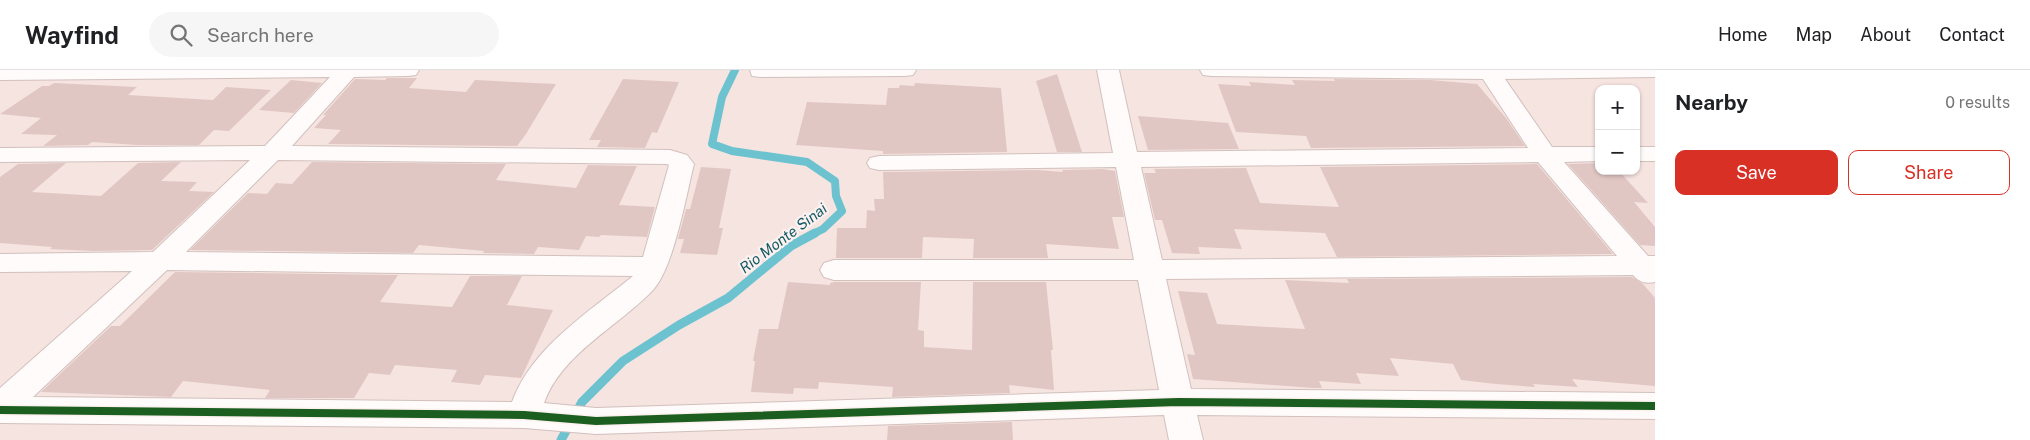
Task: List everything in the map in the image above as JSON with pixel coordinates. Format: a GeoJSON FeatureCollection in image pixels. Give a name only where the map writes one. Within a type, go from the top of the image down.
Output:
{"type":"FeatureCollection","features":[{"type":"Feature","properties":{"kind":"street"},"geometry":{"type":"LineString","coordinates":[[0,409],[160,261],[272,153],[349,70]]}},
{"type":"Feature","properties":{"kind":"street"},"geometry":{"type":"LineString","coordinates":[[0,74],[408,70]]}},
{"type":"Feature","properties":{"kind":"street"},"geometry":{"type":"LineString","coordinates":[[760,71],[905,70]]}},
{"type":"Feature","properties":{"kind":"street"},"geometry":{"type":"LineString","coordinates":[[1108,70],[1186,440]]}},
{"type":"Feature","properties":{"kind":"street"},"geometry":{"type":"LineString","coordinates":[[1211,70],[1655,71]]}},
{"type":"Feature","properties":{"kind":"street"},"geometry":{"type":"LineString","coordinates":[[1489,71],[1544,154],[1650,271]]}},
{"type":"Feature","properties":{"kind":"street"},"geometry":{"type":"LineString","coordinates":[[0,155],[272,153],[670,157],[678,160],[682,164],[654,267],[644,282],[582,334],[549,365],[533,390],[524,416]]}},
{"type":"Feature","properties":{"kind":"street"},"geometry":{"type":"LineString","coordinates":[[879,163],[1595,154]]}},
{"type":"Feature","properties":{"kind":"street"},"geometry":{"type":"LineString","coordinates":[[1640,154],[1655,154]]}},
{"type":"Feature","properties":{"kind":"street"},"geometry":{"type":"LineString","coordinates":[[0,263],[160,261],[654,267]]}},
{"type":"Feature","properties":{"kind":"street"},"geometry":{"type":"LineString","coordinates":[[834,270],[1650,271]]}},
{"type":"Feature","properties":{"kind":"street"},"geometry":{"type":"LineString","coordinates":[[0,409],[524,416],[556,418],[612,427],[1178,402],[1655,406]]}},
{"type":"Feature","properties":{"kind":"building"},"geometry":{"type":"Polygon","coordinates":[[[1057,74],[1082,152],[1057,152],[1036,81],[1057,74]]]}},
{"type":"Feature","properties":{"kind":"building"},"geometry":{"type":"Polygon","coordinates":[[[387,78],[417,78],[409,88],[466,92],[475,80],[556,84],[517,146],[328,144],[341,130],[314,128],[355,79],[385,80],[387,78]]]}},
{"type":"Feature","properties":{"kind":"building"},"geometry":{"type":"Polygon","coordinates":[[[623,79],[679,82],[657,133],[652,132],[645,148],[597,147],[601,140],[589,140],[623,79]]]}},
{"type":"Feature","properties":{"kind":"building"},"geometry":{"type":"Polygon","coordinates":[[[1334,79],[1430,80],[1477,84],[1506,118],[1525,146],[1311,148],[1306,136],[1236,132],[1218,84],[1251,86],[1249,82],[1295,85],[1292,80],[1335,81],[1334,79]]]}},
{"type":"Feature","properties":{"kind":"building"},"geometry":{"type":"Polygon","coordinates":[[[291,80],[322,83],[294,113],[259,110],[291,80]]]}},
{"type":"Feature","properties":{"kind":"building"},"geometry":{"type":"Polygon","coordinates":[[[54,83],[137,87],[128,95],[213,100],[226,87],[271,90],[229,131],[214,130],[199,145],[137,145],[92,142],[88,145],[43,146],[57,135],[21,134],[41,118],[0,114],[42,86],[49,86],[54,83]]]}},
{"type":"Feature","properties":{"kind":"building"},"geometry":{"type":"Polygon","coordinates":[[[915,83],[1001,88],[1007,152],[883,154],[883,151],[796,145],[807,102],[886,105],[888,88],[899,88],[900,85],[914,86],[915,83]]]}},
{"type":"Feature","properties":{"kind":"building"},"geometry":{"type":"Polygon","coordinates":[[[1138,116],[1228,123],[1239,149],[1148,150],[1138,116]]]}},
{"type":"Feature","properties":{"kind":"building"},"geometry":{"type":"Polygon","coordinates":[[[181,162],[161,181],[197,182],[189,191],[214,192],[152,250],[93,251],[50,249],[52,247],[0,243],[0,177],[18,164],[66,163],[32,192],[101,196],[138,163],[181,162]]]}},
{"type":"Feature","properties":{"kind":"building"},"geometry":{"type":"Polygon","coordinates":[[[312,162],[506,164],[496,180],[576,188],[588,165],[637,166],[619,205],[655,207],[647,237],[586,236],[579,250],[538,247],[534,254],[483,253],[484,251],[419,245],[413,253],[190,250],[248,193],[267,194],[276,183],[292,184],[312,162]]]}},
{"type":"Feature","properties":{"kind":"building"},"geometry":{"type":"Polygon","coordinates":[[[1595,163],[1595,175],[1623,175],[1648,203],[1634,202],[1655,227],[1655,246],[1640,245],[1568,164],[1595,163]]]}},
{"type":"Feature","properties":{"kind":"building"},"geometry":{"type":"Polygon","coordinates":[[[1537,164],[1613,254],[1337,257],[1325,233],[1234,229],[1242,249],[1198,247],[1200,254],[1172,253],[1162,220],[1155,220],[1144,173],[1156,173],[1154,169],[1246,168],[1260,203],[1339,207],[1320,167],[1537,164]]]}},
{"type":"Feature","properties":{"kind":"building"},"geometry":{"type":"Polygon","coordinates":[[[701,167],[731,169],[719,228],[723,228],[717,255],[680,253],[684,239],[678,239],[686,209],[690,209],[701,167]]]}},
{"type":"Feature","properties":{"kind":"building"},"geometry":{"type":"Polygon","coordinates":[[[1103,169],[1115,171],[1124,217],[1112,217],[1119,249],[1046,244],[1048,258],[973,258],[974,239],[923,237],[922,258],[836,258],[837,228],[866,228],[867,210],[875,211],[874,199],[884,199],[883,172],[1038,170],[1063,172],[1062,170],[1103,169]]]}},
{"type":"Feature","properties":{"kind":"building"},"geometry":{"type":"Polygon","coordinates":[[[175,272],[398,275],[380,302],[452,307],[470,276],[522,276],[507,305],[553,310],[521,378],[485,375],[480,385],[451,382],[457,370],[395,365],[390,375],[369,373],[354,398],[265,398],[270,390],[183,381],[171,397],[41,392],[111,326],[120,326],[175,272]]]}},
{"type":"Feature","properties":{"kind":"building"},"geometry":{"type":"Polygon","coordinates":[[[1632,277],[1643,284],[1655,298],[1655,386],[1572,379],[1578,387],[1533,384],[1535,387],[1496,384],[1461,380],[1453,364],[1390,358],[1399,376],[1356,373],[1361,384],[1319,381],[1322,388],[1313,388],[1193,379],[1187,354],[1195,355],[1178,291],[1207,293],[1217,324],[1305,329],[1285,280],[1349,283],[1347,279],[1632,277]]]}},
{"type":"Feature","properties":{"kind":"building"},"geometry":{"type":"Polygon","coordinates":[[[788,282],[830,285],[830,283],[835,282],[921,282],[918,330],[924,331],[924,347],[972,350],[973,282],[1046,282],[1053,350],[1051,350],[1054,390],[1009,385],[1010,393],[892,397],[893,387],[819,382],[818,389],[794,388],[793,394],[751,392],[755,361],[753,361],[759,329],[778,329],[788,282]]]}},
{"type":"Feature","properties":{"kind":"building"},"geometry":{"type":"Polygon","coordinates":[[[1012,422],[1013,440],[887,440],[888,426],[1012,422]]]}},
{"type":"Feature","properties":{"kind":"waterway","name":"Rio Monte Sinai"},"geometry":{"type":"LineString","coordinates":[[735,70],[722,97],[712,144],[732,151],[807,162],[835,181],[836,196],[842,211],[823,229],[815,233]]}},
{"type":"Feature","properties":{"kind":"waterway","name":"Rio Monte Sinai"},"geometry":{"type":"LineString","coordinates":[[561,440],[582,402],[623,361],[679,325],[728,298],[791,246],[815,233]]}},
{"type":"Feature","properties":{"kind":"cycle path"},"geometry":{"type":"LineString","coordinates":[[0,410],[524,415],[596,421],[1178,402],[1655,406]]}}]}
